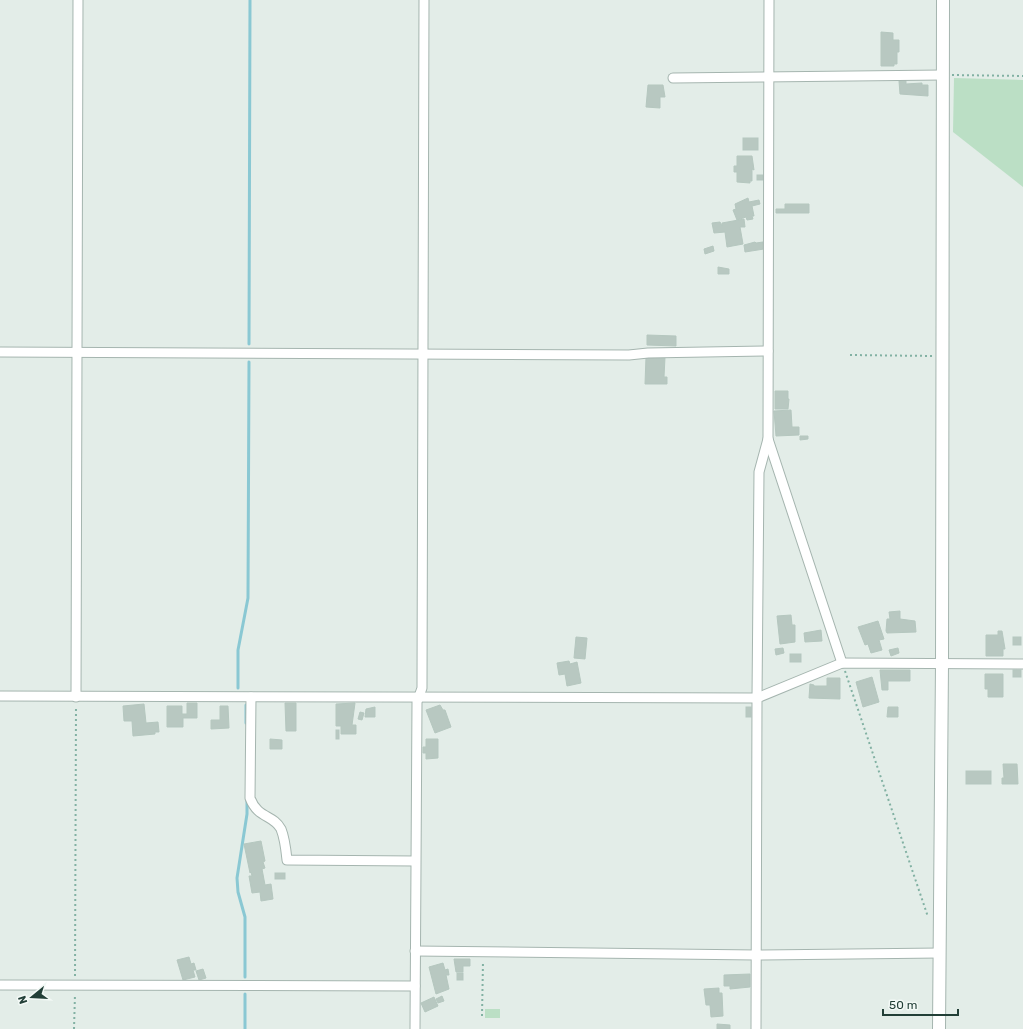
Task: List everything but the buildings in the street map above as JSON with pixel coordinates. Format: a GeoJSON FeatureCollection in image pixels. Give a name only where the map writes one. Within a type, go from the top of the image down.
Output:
{"type":"FeatureCollection","features":[{"type":"Feature","properties":{"kind":"street"},"geometry":{"type":"LineString","coordinates":[[76,697],[78,0]]}},
{"type":"Feature","properties":{"kind":"street"},"geometry":{"type":"LineString","coordinates":[[415,1029],[417,702],[422,688],[424,0]]}},
{"type":"Feature","properties":{"kind":"street"},"geometry":{"type":"LineString","coordinates":[[756,1029],[759,472],[768,439],[769,0]]}},
{"type":"Feature","properties":{"kind":"street"},"geometry":{"type":"LineString","coordinates":[[939,1029],[942,664],[943,0]]}},
{"type":"Feature","properties":{"kind":"street"},"geometry":{"type":"LineString","coordinates":[[673,78],[943,75]]}},
{"type":"Feature","properties":{"kind":"street"},"geometry":{"type":"LineString","coordinates":[[0,352],[77,351],[629,355],[648,353],[768,351]]}},
{"type":"Feature","properties":{"kind":"street"},"geometry":{"type":"LineString","coordinates":[[768,439],[842,663]]}},
{"type":"Feature","properties":{"kind":"street"},"geometry":{"type":"LineString","coordinates":[[0,696],[757,698],[842,663],[1023,664]]}},
{"type":"Feature","properties":{"kind":"street"},"geometry":{"type":"LineString","coordinates":[[251,697],[250,798],[258,812],[270,818],[280,828],[286,847],[287,860],[415,861]]}},
{"type":"Feature","properties":{"kind":"street"},"geometry":{"type":"LineString","coordinates":[[415,951],[483,950],[756,955],[940,953]]}},
{"type":"Feature","properties":{"kind":"street"},"geometry":{"type":"LineString","coordinates":[[0,985],[415,986]]}},
{"type":"Feature","properties":{"kind":"path"},"geometry":{"type":"LineString","coordinates":[[943,75],[1023,76]]}},
{"type":"Feature","properties":{"kind":"path"},"geometry":{"type":"LineString","coordinates":[[850,355],[942,356]]}},
{"type":"Feature","properties":{"kind":"path"},"geometry":{"type":"LineString","coordinates":[[842,663],[927,914],[932,922],[940,923]]}},
{"type":"Feature","properties":{"kind":"path"},"geometry":{"type":"LineString","coordinates":[[74,1029],[76,697]]}},
{"type":"Feature","properties":{"kind":"path"},"geometry":{"type":"LineString","coordinates":[[482,1016],[483,950]]}},
{"type":"Feature","properties":{"kind":"green space"},"geometry":{"type":"Polygon","coordinates":[[[954,78],[1023,80],[1023,187],[953,132],[954,78]]]}},
{"type":"Feature","properties":{"kind":"green space"},"geometry":{"type":"Polygon","coordinates":[[[485,1009],[500,1009],[500,1018],[485,1018],[485,1009]]]}},
{"type":"Feature","properties":{"kind":"waterway"},"geometry":{"type":"LineString","coordinates":[[249,344],[250,0]]}},
{"type":"Feature","properties":{"kind":"waterway"},"geometry":{"type":"LineString","coordinates":[[238,688],[238,650],[248,598],[249,362]]}},
{"type":"Feature","properties":{"kind":"waterway"},"geometry":{"type":"LineString","coordinates":[[246,705],[246,723]]}},
{"type":"Feature","properties":{"kind":"waterway"},"geometry":{"type":"LineString","coordinates":[[245,977],[245,917],[238,892],[237,878],[247,814],[247,798]]}},
{"type":"Feature","properties":{"kind":"waterway"},"geometry":{"type":"LineString","coordinates":[[245,994],[245,1029]]}}]}
